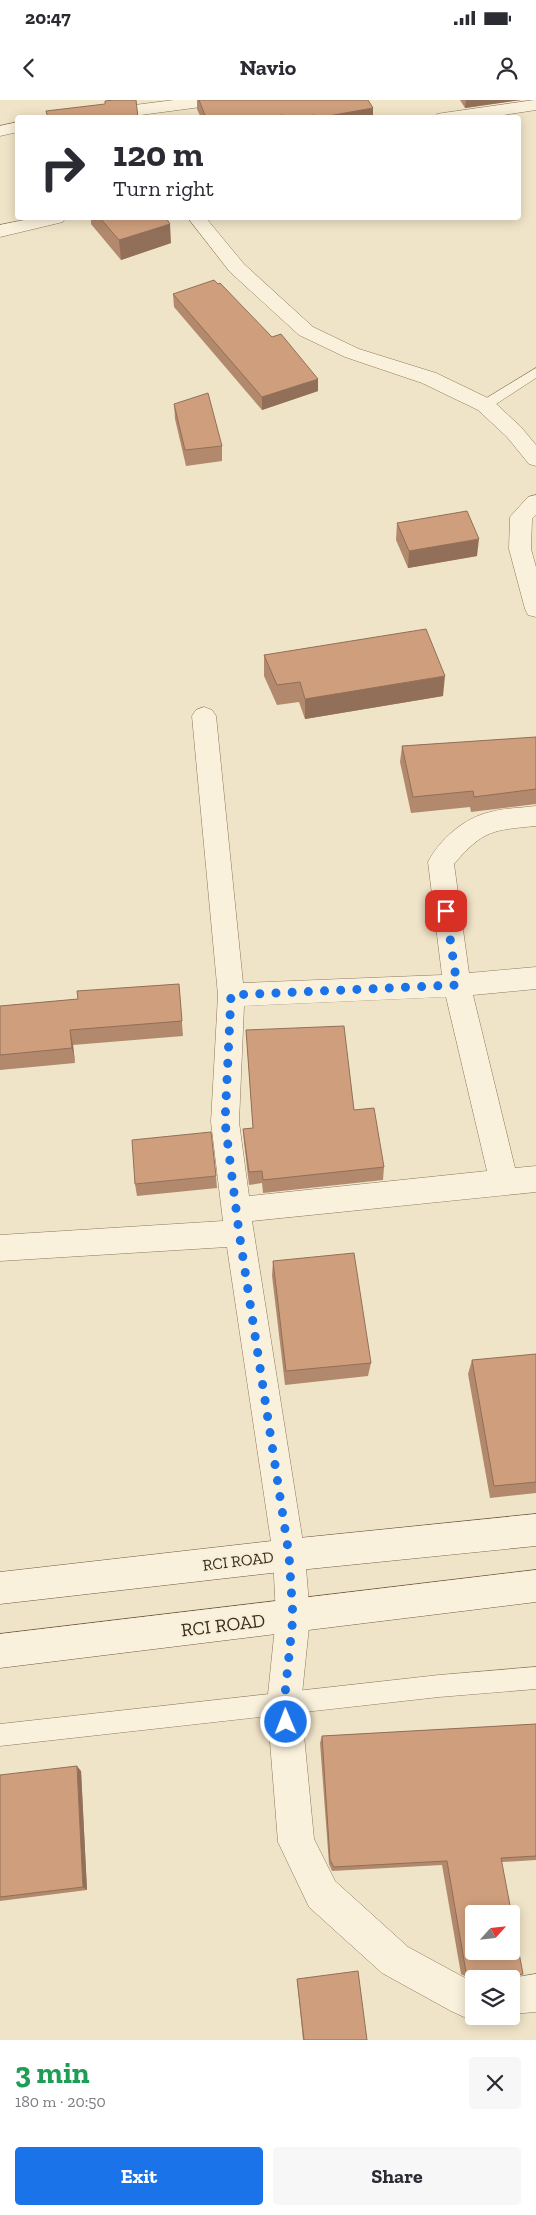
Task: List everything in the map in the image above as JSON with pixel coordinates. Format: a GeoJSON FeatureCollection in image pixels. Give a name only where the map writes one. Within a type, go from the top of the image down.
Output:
{"type":"FeatureCollection","features":[{"type":"Feature","properties":{"kind":"street"},"geometry":{"type":"LineString","coordinates":[[98,115],[216,100]]}},
{"type":"Feature","properties":{"kind":"street"},"geometry":{"type":"LineString","coordinates":[[464,115],[536,105]]}},
{"type":"Feature","properties":{"kind":"street"},"geometry":{"type":"LineString","coordinates":[[0,130],[15,128]]}},
{"type":"Feature","properties":{"kind":"street"},"geometry":{"type":"LineString","coordinates":[[0,231],[47,220]]}},
{"type":"Feature","properties":{"kind":"street"},"geometry":{"type":"LineString","coordinates":[[199,220],[237,268],[306,331],[352,353],[429,378],[485,405],[514,432],[536,459]]}},
{"type":"Feature","properties":{"kind":"street"},"geometry":{"type":"LineString","coordinates":[[536,502],[521,517],[520,549],[536,610]]}},
{"type":"Feature","properties":{"kind":"street"},"geometry":{"type":"LineString","coordinates":[[204,716],[231,995],[225,1122],[238,1221],[289,1555],[293,1617],[284,1704],[296,1842],[322,1894],[395,1960],[465,1998]]}},
{"type":"Feature","properties":{"kind":"street"},"geometry":{"type":"LineString","coordinates":[[504,1182],[457,985],[441,862],[462,837],[491,821],[536,816]]}},
{"type":"Feature","properties":{"kind":"street"},"geometry":{"type":"LineString","coordinates":[[231,995],[457,985],[536,978]]}},
{"type":"Feature","properties":{"kind":"street"},"geometry":{"type":"LineString","coordinates":[[0,1248],[238,1221],[536,1179]]}},
{"type":"Feature","properties":{"kind":"street","name":"RCI ROAD"},"geometry":{"type":"LineString","coordinates":[[0,1588],[289,1555],[536,1530]]}},
{"type":"Feature","properties":{"kind":"street","name":"RCI ROAD"},"geometry":{"type":"LineString","coordinates":[[0,1651],[293,1617],[536,1586]]}},
{"type":"Feature","properties":{"kind":"street"},"geometry":{"type":"LineString","coordinates":[[520,1994],[536,1992]]}},
{"type":"Feature","properties":{"kind":"lane"},"geometry":{"type":"LineString","coordinates":[[485,405],[536,372]]}},
{"type":"Feature","properties":{"kind":"lane"},"geometry":{"type":"LineString","coordinates":[[0,1735],[536,1678]]}},
{"type":"Feature","properties":{"kind":"building"},"geometry":{"type":"Polygon","coordinates":[[[136,100],[138,115],[47,115],[46,111],[105,104],[105,101],[136,100]]]}},
{"type":"Feature","properties":{"kind":"building"},"geometry":{"type":"Polygon","coordinates":[[[199,100],[368,100],[373,108],[334,115],[205,115],[199,100]]]}},
{"type":"Feature","properties":{"kind":"building"},"geometry":{"type":"Polygon","coordinates":[[[102,220],[167,220],[170,224],[119,240],[102,220]]]}},
{"type":"Feature","properties":{"kind":"building"},"geometry":{"type":"Polygon","coordinates":[[[214,280],[218,284],[220,283],[272,337],[281,334],[318,379],[262,397],[173,294],[214,280]]]}},
{"type":"Feature","properties":{"kind":"building"},"geometry":{"type":"Polygon","coordinates":[[[208,393],[222,446],[185,450],[174,404],[208,393]]]}},
{"type":"Feature","properties":{"kind":"building"},"geometry":{"type":"Polygon","coordinates":[[[467,511],[479,539],[409,551],[397,523],[467,511]]]}},
{"type":"Feature","properties":{"kind":"building"},"geometry":{"type":"Polygon","coordinates":[[[426,629],[445,676],[305,699],[300,682],[277,685],[264,655],[426,629]]]}},
{"type":"Feature","properties":{"kind":"building"},"geometry":{"type":"Polygon","coordinates":[[[536,737],[536,789],[474,797],[473,791],[413,797],[402,746],[536,737]]]}},
{"type":"Feature","properties":{"kind":"building"},"geometry":{"type":"Polygon","coordinates":[[[179,984],[182,1021],[70,1030],[72,1048],[0,1055],[0,1006],[78,999],[77,991],[179,984]]]}},
{"type":"Feature","properties":{"kind":"building"},"geometry":{"type":"Polygon","coordinates":[[[344,1026],[354,1110],[374,1108],[384,1167],[263,1180],[262,1171],[249,1172],[243,1129],[253,1128],[246,1030],[344,1026]]]}},
{"type":"Feature","properties":{"kind":"building"},"geometry":{"type":"Polygon","coordinates":[[[211,1132],[216,1176],[135,1184],[132,1140],[211,1132]]]}},
{"type":"Feature","properties":{"kind":"building"},"geometry":{"type":"Polygon","coordinates":[[[354,1253],[371,1363],[286,1371],[273,1261],[354,1253]]]}},
{"type":"Feature","properties":{"kind":"building"},"geometry":{"type":"Polygon","coordinates":[[[536,1354],[536,1482],[494,1486],[472,1360],[536,1354]]]}},
{"type":"Feature","properties":{"kind":"building"},"geometry":{"type":"Polygon","coordinates":[[[536,1724],[536,1856],[501,1858],[510,1905],[465,1905],[465,1960],[520,1960],[520,1958],[523,1974],[520,1975],[520,1970],[466,1970],[447,1861],[334,1867],[330,1860],[322,1736],[536,1724]]]}},
{"type":"Feature","properties":{"kind":"building"},"geometry":{"type":"Polygon","coordinates":[[[77,1766],[83,1887],[0,1897],[0,1775],[77,1766]]]}},
{"type":"Feature","properties":{"kind":"building"},"geometry":{"type":"Polygon","coordinates":[[[358,1971],[367,2040],[304,2040],[297,1979],[358,1971]]]}},
{"type":"Feature","properties":{"kind":"route"},"geometry":{"type":"LineString","coordinates":[[286,1722],[284,1704],[293,1617],[289,1555],[239,1232],[225,1122],[231,995],[457,985],[446,911]]}}]}
